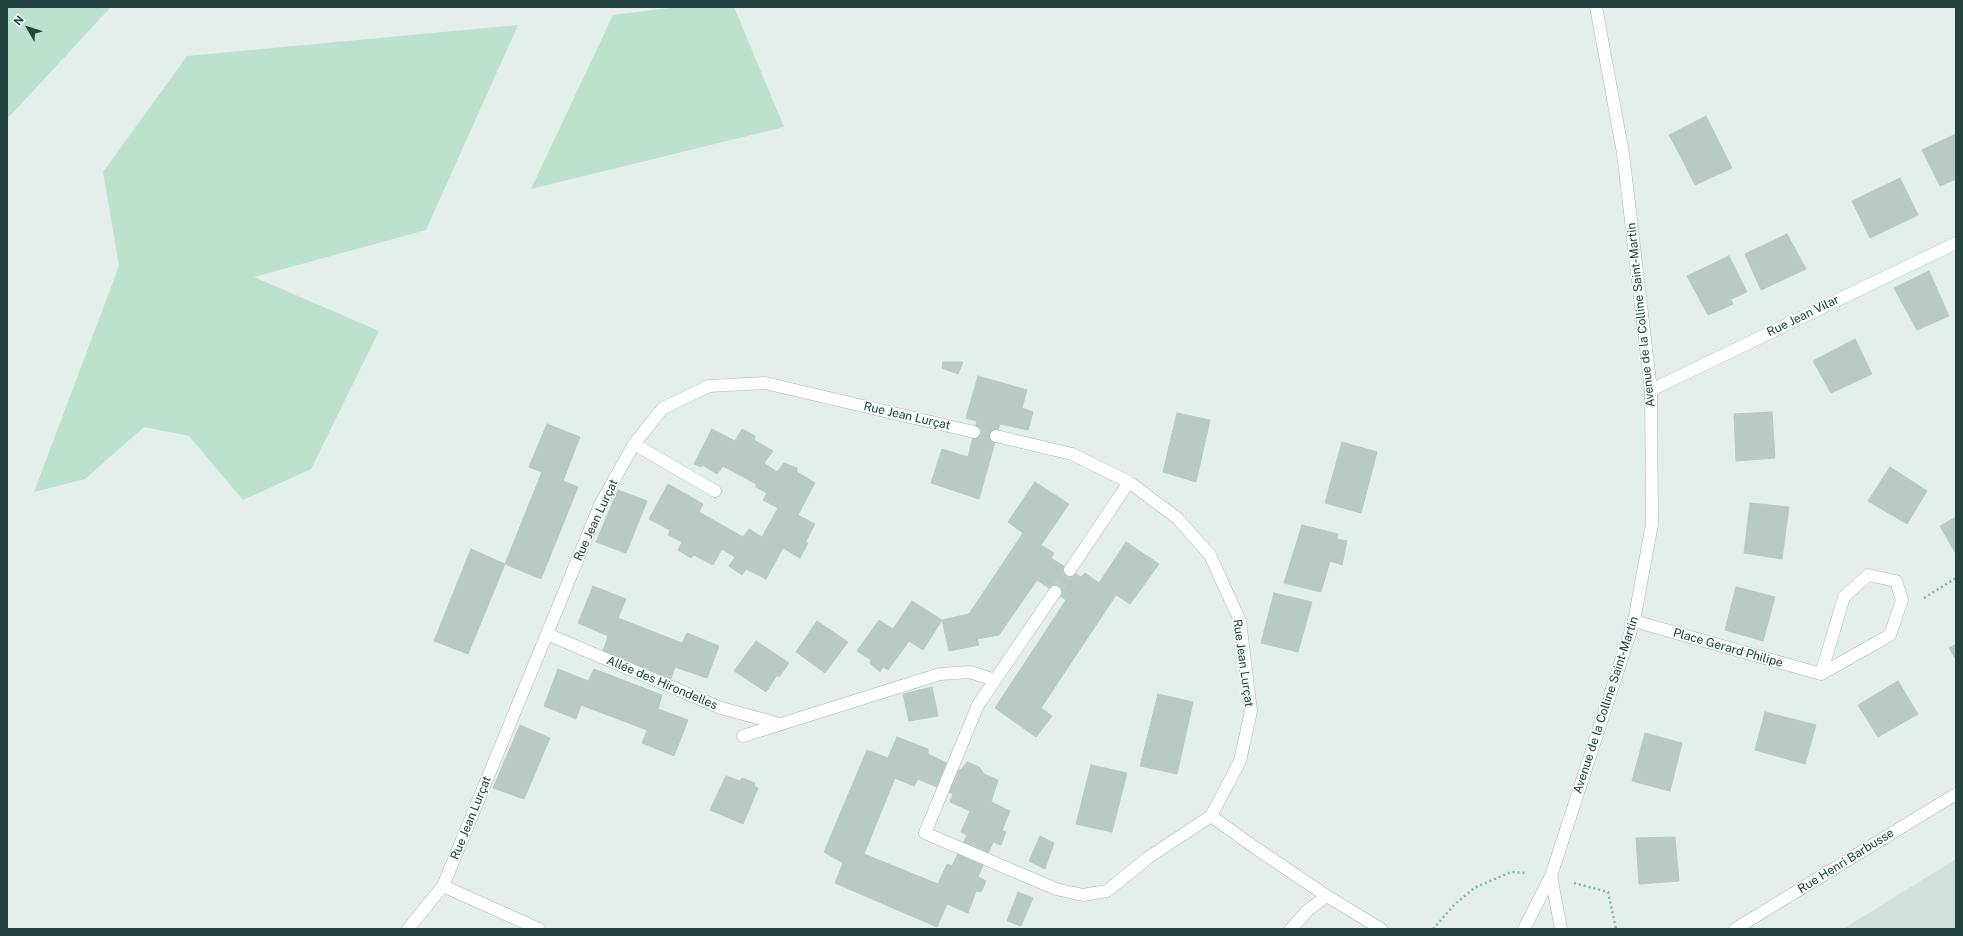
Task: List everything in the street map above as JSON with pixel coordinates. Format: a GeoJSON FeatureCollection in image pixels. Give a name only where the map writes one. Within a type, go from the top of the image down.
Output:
{"type":"FeatureCollection","features":[{"type":"Feature","properties":{"kind":"street","name":"Avenue de la Colline Saint-Martin"},"geometry":{"type":"LineString","coordinates":[[1524,929],[1551,876],[1634,621],[1652,524],[1651,390],[1623,153],[1596,7]]}},
{"type":"Feature","properties":{"kind":"street","name":"Rue Jean Vilar"},"geometry":{"type":"LineString","coordinates":[[1651,390],[1956,243]]}},
{"type":"Feature","properties":{"kind":"street","name":"Rue Jean Lurçat"},"geometry":{"type":"LineString","coordinates":[[408,929],[443,886],[600,505],[634,444],[663,408],[709,386],[765,383],[974,432]]}},
{"type":"Feature","properties":{"kind":"street","name":"Rue Jean Lurçat"},"geometry":{"type":"LineString","coordinates":[[996,436],[1072,454],[1129,482],[1177,518],[1210,555],[1240,621],[1250,711],[1240,761],[1211,816]]}},
{"type":"Feature","properties":{"kind":"street"},"geometry":{"type":"LineString","coordinates":[[634,444],[715,491]]}},
{"type":"Feature","properties":{"kind":"street"},"geometry":{"type":"LineString","coordinates":[[1070,570],[1129,482]]}},
{"type":"Feature","properties":{"kind":"street"},"geometry":{"type":"LineString","coordinates":[[1868,575],[1896,581],[1902,600],[1890,635],[1821,674],[1844,597],[1868,575]]}},
{"type":"Feature","properties":{"kind":"street"},"geometry":{"type":"LineString","coordinates":[[1055,592],[978,705],[925,833],[1056,889],[1083,895],[1108,891],[1149,856],[1211,816],[1254,848],[1327,896],[1381,929]]}},
{"type":"Feature","properties":{"kind":"street","name":"Place Gerard Philipe"},"geometry":{"type":"LineString","coordinates":[[1634,621],[1821,674]]}},
{"type":"Feature","properties":{"kind":"street","name":"Allée des Hirondelles"},"geometry":{"type":"LineString","coordinates":[[547,634],[721,708],[780,724]]}},
{"type":"Feature","properties":{"kind":"street"},"geometry":{"type":"LineString","coordinates":[[743,736],[940,674],[970,672],[995,680]]}},
{"type":"Feature","properties":{"kind":"street","name":"Rue Henri Barbusse"},"geometry":{"type":"LineString","coordinates":[[1735,929],[1956,794]]}},
{"type":"Feature","properties":{"kind":"street","name":"Avenue de la Colline Saint-Martin"},"geometry":{"type":"LineString","coordinates":[[1551,876],[1561,929]]}},
{"type":"Feature","properties":{"kind":"street"},"geometry":{"type":"LineString","coordinates":[[443,886],[539,929]]}},
{"type":"Feature","properties":{"kind":"street"},"geometry":{"type":"LineString","coordinates":[[1291,929],[1308,910],[1327,896]]}},
{"type":"Feature","properties":{"kind":"path"},"geometry":{"type":"LineString","coordinates":[[1897,615],[1956,578]]}},
{"type":"Feature","properties":{"kind":"shaded area"},"geometry":{"type":"Polygon","coordinates":[[[1956,859],[1956,929],[1843,929],[1956,859]]]}},
{"type":"Feature","properties":{"kind":"green space"},"geometry":{"type":"Polygon","coordinates":[[[7,7],[111,7],[7,119],[7,7]]]}},
{"type":"Feature","properties":{"kind":"green space"},"geometry":{"type":"Polygon","coordinates":[[[678,7],[734,7],[784,127],[531,189],[613,15],[678,7]]]}},
{"type":"Feature","properties":{"kind":"green space"},"geometry":{"type":"Polygon","coordinates":[[[518,25],[426,230],[254,277],[379,331],[311,469],[243,500],[189,436],[144,427],[85,479],[34,492],[119,266],[103,172],[187,56],[518,25]]]}},
{"type":"Feature","properties":{"kind":"building"},"geometry":{"type":"Polygon","coordinates":[[[1706,116],[1732,168],[1695,185],[1679,153],[1679,130],[1706,116]]]}},
{"type":"Feature","properties":{"kind":"building"},"geometry":{"type":"Polygon","coordinates":[[[1679,130],[1680,144],[1679,153],[1669,135],[1679,130]]]}},
{"type":"Feature","properties":{"kind":"building"},"geometry":{"type":"Polygon","coordinates":[[[1956,134],[1956,179],[1940,186],[1922,150],[1956,134]]]}},
{"type":"Feature","properties":{"kind":"building"},"geometry":{"type":"Polygon","coordinates":[[[1900,178],[1918,215],[1870,238],[1852,201],[1900,178]]]}},
{"type":"Feature","properties":{"kind":"building"},"geometry":{"type":"Polygon","coordinates":[[[1787,234],[1806,269],[1761,290],[1745,254],[1787,234]]]}},
{"type":"Feature","properties":{"kind":"building"},"geometry":{"type":"Polygon","coordinates":[[[1729,256],[1747,292],[1720,304],[1722,309],[1708,315],[1687,276],[1729,256]]]}},
{"type":"Feature","properties":{"kind":"building"},"geometry":{"type":"Polygon","coordinates":[[[1929,271],[1949,316],[1917,330],[1894,288],[1929,271]]]}},
{"type":"Feature","properties":{"kind":"building"},"geometry":{"type":"Polygon","coordinates":[[[1731,300],[1733,304],[1722,309],[1720,304],[1731,300]]]}},
{"type":"Feature","properties":{"kind":"building"},"geometry":{"type":"Polygon","coordinates":[[[1855,339],[1872,374],[1831,393],[1813,361],[1855,339]]]}},
{"type":"Feature","properties":{"kind":"building"},"geometry":{"type":"Polygon","coordinates":[[[943,362],[963,362],[958,374],[942,368],[943,362]]]}},
{"type":"Feature","properties":{"kind":"building"},"geometry":{"type":"Polygon","coordinates":[[[978,376],[1027,390],[1022,408],[1033,412],[1028,430],[1000,424],[979,499],[931,483],[942,449],[968,457],[977,421],[966,418],[978,376]]]}},
{"type":"Feature","properties":{"kind":"building"},"geometry":{"type":"Polygon","coordinates":[[[1772,412],[1775,458],[1736,461],[1734,414],[1772,412]]]}},
{"type":"Feature","properties":{"kind":"building"},"geometry":{"type":"Polygon","coordinates":[[[1177,413],[1210,420],[1196,482],[1163,472],[1177,413]]]}},
{"type":"Feature","properties":{"kind":"building"},"geometry":{"type":"Polygon","coordinates":[[[547,424],[580,437],[563,481],[578,487],[541,579],[505,564],[542,472],[529,467],[547,424]]]}},
{"type":"Feature","properties":{"kind":"building"},"geometry":{"type":"Polygon","coordinates":[[[712,429],[735,441],[742,429],[755,436],[754,440],[773,451],[764,463],[777,472],[784,463],[797,468],[797,472],[815,483],[798,515],[815,524],[806,541],[808,543],[800,558],[783,548],[766,579],[746,569],[742,575],[729,566],[735,557],[722,549],[713,565],[694,555],[691,558],[678,550],[682,542],[668,535],[670,530],[649,519],[668,484],[703,504],[699,512],[743,537],[749,529],[762,537],[778,508],[763,500],[767,493],[756,487],[756,484],[723,466],[717,474],[702,465],[701,467],[694,464],[712,429]]]}},
{"type":"Feature","properties":{"kind":"building"},"geometry":{"type":"Polygon","coordinates":[[[1342,442],[1377,452],[1361,513],[1325,503],[1342,442]]]}},
{"type":"Feature","properties":{"kind":"building"},"geometry":{"type":"Polygon","coordinates":[[[1890,467],[1927,491],[1907,524],[1868,501],[1890,467]]]}},
{"type":"Feature","properties":{"kind":"building"},"geometry":{"type":"Polygon","coordinates":[[[1035,482],[1069,504],[1041,545],[1054,553],[1051,558],[1081,577],[1085,573],[1099,583],[1126,542],[1159,564],[1130,604],[1116,595],[1041,708],[1052,716],[1036,737],[995,708],[1066,600],[1037,580],[999,635],[969,614],[1023,533],[1008,522],[1035,482]]]}},
{"type":"Feature","properties":{"kind":"building"},"geometry":{"type":"Polygon","coordinates":[[[618,490],[647,501],[626,553],[596,542],[618,490]]]}},
{"type":"Feature","properties":{"kind":"building"},"geometry":{"type":"Polygon","coordinates":[[[1750,503],[1789,507],[1782,559],[1744,553],[1750,503]]]}},
{"type":"Feature","properties":{"kind":"building"},"geometry":{"type":"Polygon","coordinates":[[[1956,517],[1956,554],[1940,526],[1956,517]]]}},
{"type":"Feature","properties":{"kind":"building"},"geometry":{"type":"Polygon","coordinates":[[[1302,525],[1338,534],[1337,539],[1347,541],[1342,565],[1330,561],[1321,592],[1284,583],[1302,525]]]}},
{"type":"Feature","properties":{"kind":"building"},"geometry":{"type":"Polygon","coordinates":[[[471,549],[505,564],[468,654],[434,641],[471,549]]]}},
{"type":"Feature","properties":{"kind":"building"},"geometry":{"type":"Polygon","coordinates":[[[593,586],[626,599],[618,618],[682,643],[687,633],[719,646],[707,678],[675,667],[671,679],[603,651],[608,636],[578,623],[593,586]]]}},
{"type":"Feature","properties":{"kind":"building"},"geometry":{"type":"Polygon","coordinates":[[[1736,587],[1775,597],[1763,641],[1725,630],[1736,587]]]}},
{"type":"Feature","properties":{"kind":"building"},"geometry":{"type":"Polygon","coordinates":[[[1274,593],[1312,602],[1298,652],[1261,643],[1274,593]]]}},
{"type":"Feature","properties":{"kind":"building"},"geometry":{"type":"Polygon","coordinates":[[[912,601],[942,620],[923,650],[909,641],[888,670],[883,667],[880,672],[870,663],[871,660],[857,651],[879,620],[893,629],[912,601]]]}},
{"type":"Feature","properties":{"kind":"building"},"geometry":{"type":"Polygon","coordinates":[[[969,614],[999,635],[977,639],[969,614]]]}},
{"type":"Feature","properties":{"kind":"building"},"geometry":{"type":"Polygon","coordinates":[[[969,614],[979,645],[949,651],[942,620],[969,614]]]}},
{"type":"Feature","properties":{"kind":"building"},"geometry":{"type":"Polygon","coordinates":[[[817,621],[848,642],[825,673],[796,652],[817,621]]]}},
{"type":"Feature","properties":{"kind":"building"},"geometry":{"type":"Polygon","coordinates":[[[756,641],[789,663],[779,677],[777,675],[766,692],[734,671],[756,641]]]}},
{"type":"Feature","properties":{"kind":"building"},"geometry":{"type":"Polygon","coordinates":[[[1956,644],[1956,660],[1949,648],[1956,644]]]}},
{"type":"Feature","properties":{"kind":"building"},"geometry":{"type":"Polygon","coordinates":[[[558,669],[588,681],[594,669],[662,695],[658,709],[688,720],[674,756],[642,743],[647,730],[581,705],[576,719],[544,706],[558,669]]]}},
{"type":"Feature","properties":{"kind":"building"},"geometry":{"type":"Polygon","coordinates":[[[1898,681],[1918,714],[1878,737],[1858,705],[1898,681]]]}},
{"type":"Feature","properties":{"kind":"building"},"geometry":{"type":"Polygon","coordinates":[[[932,687],[938,716],[909,721],[903,694],[932,687]]]}},
{"type":"Feature","properties":{"kind":"building"},"geometry":{"type":"Polygon","coordinates":[[[1158,694],[1193,702],[1177,774],[1140,766],[1158,694]]]}},
{"type":"Feature","properties":{"kind":"building"},"geometry":{"type":"Polygon","coordinates":[[[1765,712],[1816,725],[1805,764],[1755,750],[1765,712]]]}},
{"type":"Feature","properties":{"kind":"building"},"geometry":{"type":"Polygon","coordinates":[[[520,725],[550,738],[524,799],[493,788],[520,725]]]}},
{"type":"Feature","properties":{"kind":"building"},"geometry":{"type":"Polygon","coordinates":[[[1645,733],[1682,743],[1670,791],[1632,781],[1645,733]]]}},
{"type":"Feature","properties":{"kind":"building"},"geometry":{"type":"Polygon","coordinates":[[[897,737],[928,749],[928,754],[961,770],[967,762],[979,767],[984,774],[998,780],[991,802],[1010,811],[1002,830],[1006,832],[1001,845],[993,842],[978,877],[986,881],[981,892],[976,891],[968,913],[947,904],[937,927],[835,883],[843,863],[824,852],[867,750],[888,758],[897,737]],[[895,778],[864,854],[938,884],[947,864],[952,866],[967,835],[961,832],[970,811],[950,802],[953,794],[918,779],[914,786],[895,778]]]}},
{"type":"Feature","properties":{"kind":"building"},"geometry":{"type":"Polygon","coordinates":[[[1091,765],[1127,773],[1112,832],[1076,824],[1091,765]]]}},
{"type":"Feature","properties":{"kind":"building"},"geometry":{"type":"Polygon","coordinates":[[[726,776],[740,781],[742,778],[755,783],[754,786],[758,788],[743,824],[710,810],[726,776]]]}},
{"type":"Feature","properties":{"kind":"building"},"geometry":{"type":"Polygon","coordinates":[[[1040,836],[1054,843],[1045,869],[1029,861],[1040,836]]]}},
{"type":"Feature","properties":{"kind":"building"},"geometry":{"type":"Polygon","coordinates":[[[1675,837],[1679,881],[1639,884],[1636,838],[1675,837]]]}},
{"type":"Feature","properties":{"kind":"building"},"geometry":{"type":"Polygon","coordinates":[[[1018,892],[1033,898],[1021,926],[1007,921],[1018,892]]]}},
{"type":"Feature","properties":{"kind":"tunnel"},"geometry":{"type":"LineString","coordinates":[[974,432],[996,436]]}},
{"type":"Feature","properties":{"kind":"tunnel"},"geometry":{"type":"LineString","coordinates":[[1055,592],[1070,570]]}}]}
